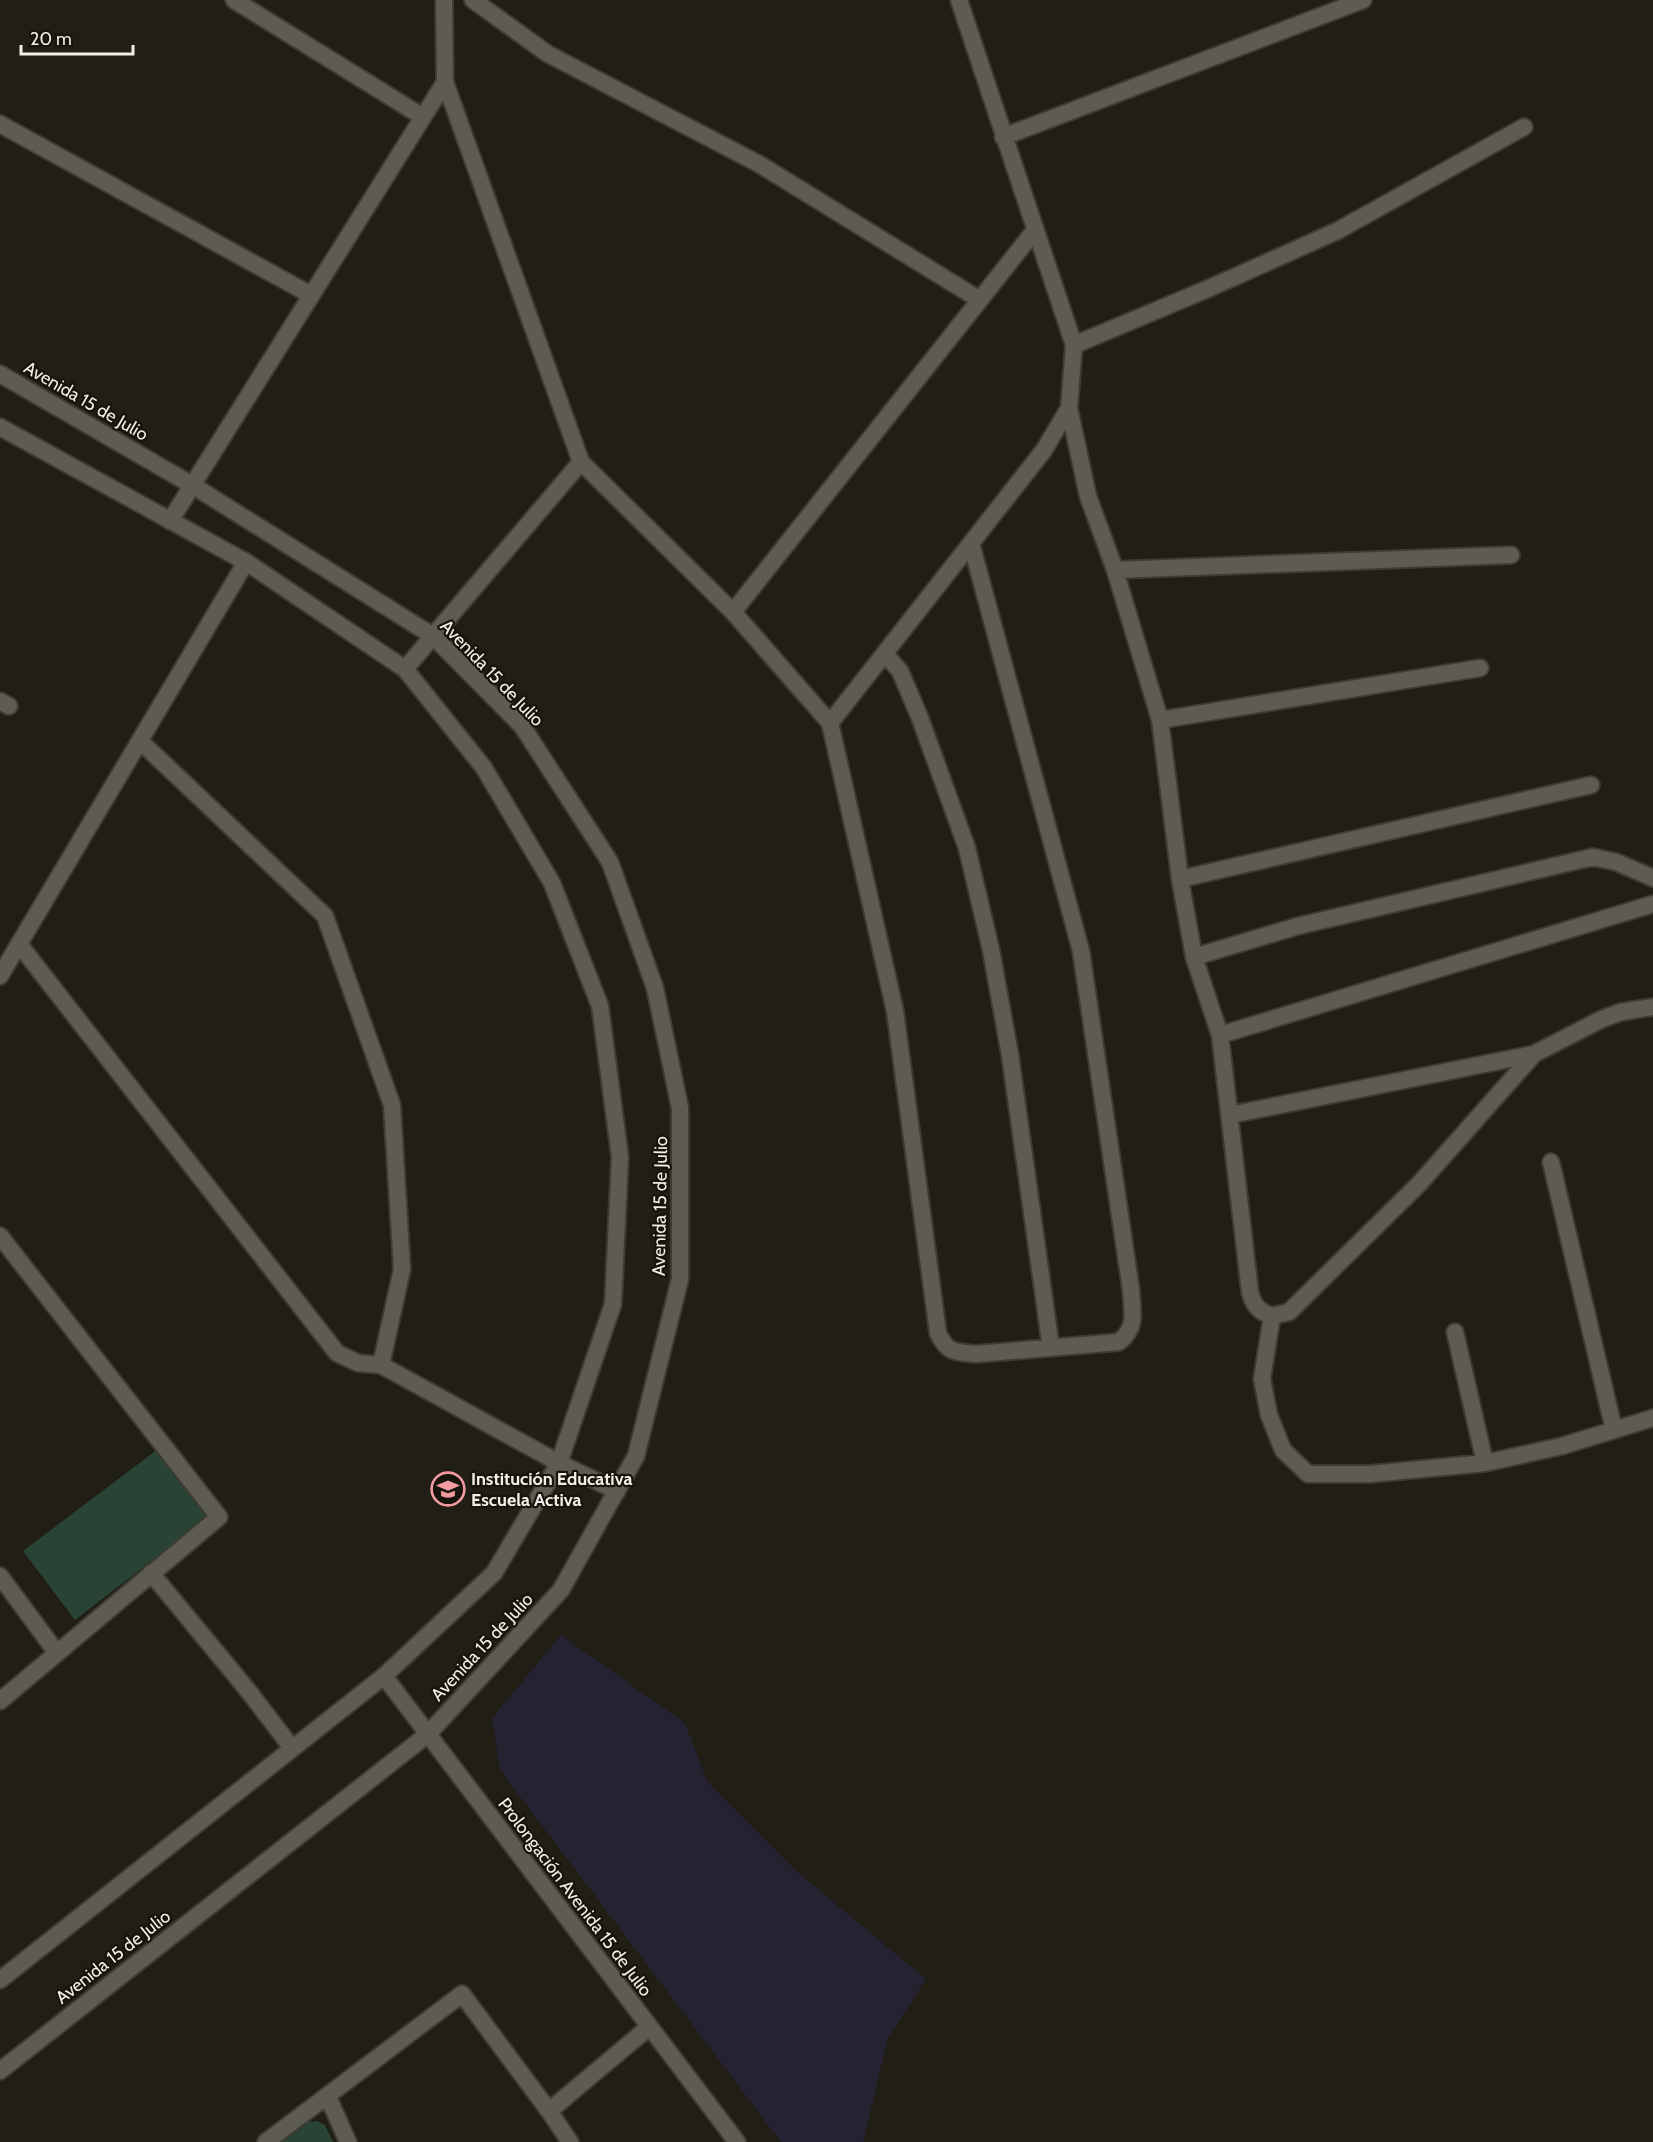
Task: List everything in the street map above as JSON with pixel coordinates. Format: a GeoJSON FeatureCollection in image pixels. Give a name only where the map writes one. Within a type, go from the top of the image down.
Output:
{"type":"FeatureCollection","features":[{"type":"Feature","properties":{"kind":"street"},"geometry":{"type":"LineString","coordinates":[[234,0],[423,117]]}},
{"type":"Feature","properties":{"kind":"street"},"geometry":{"type":"LineString","coordinates":[[444,0],[445,82],[581,462],[734,612],[830,723],[895,1011],[938,1333],[944,1345],[955,1352],[976,1354],[1119,1342],[1128,1334],[1132,1326],[1131,1290],[1081,951],[971,543]]}},
{"type":"Feature","properties":{"kind":"street"},"geometry":{"type":"LineString","coordinates":[[473,0],[548,54],[759,164],[980,300]]}},
{"type":"Feature","properties":{"kind":"street"},"geometry":{"type":"LineString","coordinates":[[959,0],[1074,345],[1069,408],[1089,496],[1116,570],[1160,720],[1180,879],[1194,957],[1220,1035],[1250,1292],[1257,1308],[1272,1316],[1289,1312],[1419,1184],[1534,1054]]}},
{"type":"Feature","properties":{"kind":"street"},"geometry":{"type":"LineString","coordinates":[[1003,136],[1363,0]]}},
{"type":"Feature","properties":{"kind":"street"},"geometry":{"type":"LineString","coordinates":[[170,521],[445,82]]}},
{"type":"Feature","properties":{"kind":"street"},"geometry":{"type":"LineString","coordinates":[[0,124],[311,295]]}},
{"type":"Feature","properties":{"kind":"street"},"geometry":{"type":"LineString","coordinates":[[1074,345],[1337,231],[1524,128]]}},
{"type":"Feature","properties":{"kind":"street"},"geometry":{"type":"LineString","coordinates":[[734,612],[1035,230]]}},
{"type":"Feature","properties":{"kind":"street","name":"Avenida 15 de Julio"},"geometry":{"type":"LineString","coordinates":[[0,374],[192,485],[433,636],[522,726],[610,862],[655,988],[680,1108],[680,1279],[636,1456],[561,1590],[428,1734],[0,2071]]}},
{"type":"Feature","properties":{"kind":"street"},"geometry":{"type":"LineString","coordinates":[[830,723],[1044,450],[1069,408]]}},
{"type":"Feature","properties":{"kind":"street"},"geometry":{"type":"LineString","coordinates":[[0,427],[246,562],[405,669],[484,768],[552,883],[600,1006],[620,1157],[613,1304],[559,1462],[494,1574],[384,1676],[0,1980]]}},
{"type":"Feature","properties":{"kind":"street"},"geometry":{"type":"LineString","coordinates":[[405,669],[581,462]]}},
{"type":"Feature","properties":{"kind":"street"},"geometry":{"type":"LineString","coordinates":[[1116,570],[1511,555]]}},
{"type":"Feature","properties":{"kind":"street"},"geometry":{"type":"LineString","coordinates":[[0,976],[246,562]]}},
{"type":"Feature","properties":{"kind":"street"},"geometry":{"type":"LineString","coordinates":[[885,654],[900,671],[920,718],[970,860],[991,950],[1010,1055],[1051,1348]]}},
{"type":"Feature","properties":{"kind":"street"},"geometry":{"type":"LineString","coordinates":[[1160,720],[1480,668]]}},
{"type":"Feature","properties":{"kind":"street"},"geometry":{"type":"LineString","coordinates":[[140,741],[325,916],[392,1105],[402,1269],[381,1365]]}},
{"type":"Feature","properties":{"kind":"street"},"geometry":{"type":"LineString","coordinates":[[1180,879],[1591,785]]}},
{"type":"Feature","properties":{"kind":"street"},"geometry":{"type":"LineString","coordinates":[[1194,957],[1298,926],[1593,857],[1616,862],[1653,878]]}},
{"type":"Feature","properties":{"kind":"street"},"geometry":{"type":"LineString","coordinates":[[1220,1035],[1653,904]]}},
{"type":"Feature","properties":{"kind":"street"},"geometry":{"type":"LineString","coordinates":[[19,944],[337,1353],[358,1364],[381,1365],[616,1491]]}},
{"type":"Feature","properties":{"kind":"street"},"geometry":{"type":"LineString","coordinates":[[1230,1115],[1534,1054],[1621,1012],[1653,1007]]}},
{"type":"Feature","properties":{"kind":"street"},"geometry":{"type":"LineString","coordinates":[[1551,1162],[1614,1430]]}},
{"type":"Feature","properties":{"kind":"street"},"geometry":{"type":"LineString","coordinates":[[0,1236],[219,1517],[0,1701]]}},
{"type":"Feature","properties":{"kind":"street"},"geometry":{"type":"LineString","coordinates":[[1272,1316],[1262,1379],[1269,1415],[1282,1450],[1308,1474],[1370,1474],[1485,1463],[1562,1446],[1653,1418]]}},
{"type":"Feature","properties":{"kind":"street"},"geometry":{"type":"LineString","coordinates":[[1455,1332],[1485,1463]]}},
{"type":"Feature","properties":{"kind":"street"},"geometry":{"type":"LineString","coordinates":[[152,1573],[292,1748]]}},
{"type":"Feature","properties":{"kind":"street"},"geometry":{"type":"LineString","coordinates":[[0,1576],[57,1653]]}},
{"type":"Feature","properties":{"kind":"street","name":"Prolongación Avenida 15 de Julio"},"geometry":{"type":"LineString","coordinates":[[384,1676],[737,2142]]}},
{"type":"Feature","properties":{"kind":"street"},"geometry":{"type":"LineString","coordinates":[[266,2142],[462,1994],[570,2142]]}},
{"type":"Feature","properties":{"kind":"street"},"geometry":{"type":"LineString","coordinates":[[549,2111],[648,2027]]}},
{"type":"Feature","properties":{"kind":"street"},"geometry":{"type":"LineString","coordinates":[[328,2097],[348,2142]]}},
{"type":"Feature","properties":{"kind":"shaded area"},"geometry":{"type":"Polygon","coordinates":[[[561,1635],[685,1723],[707,1781],[794,1869],[926,1979],[888,2038],[863,2142],[781,2142],[500,1770],[492,1718],[561,1635]]]}},
{"type":"Feature","properties":{"kind":"green space"},"geometry":{"type":"Polygon","coordinates":[[[158,1449],[210,1516],[75,1620],[23,1551],[158,1449]]]}},
{"type":"Feature","properties":{"kind":"green space"},"geometry":{"type":"Polygon","coordinates":[[[317,2121],[325,2125],[333,2142],[282,2142],[308,2122],[317,2121]]]}},
{"type":"Feature","properties":{"kind":"place","name":"Institución Educativa Escuela Activa"},"geometry":{"type":"Point","coordinates":[448,1489]}}]}
